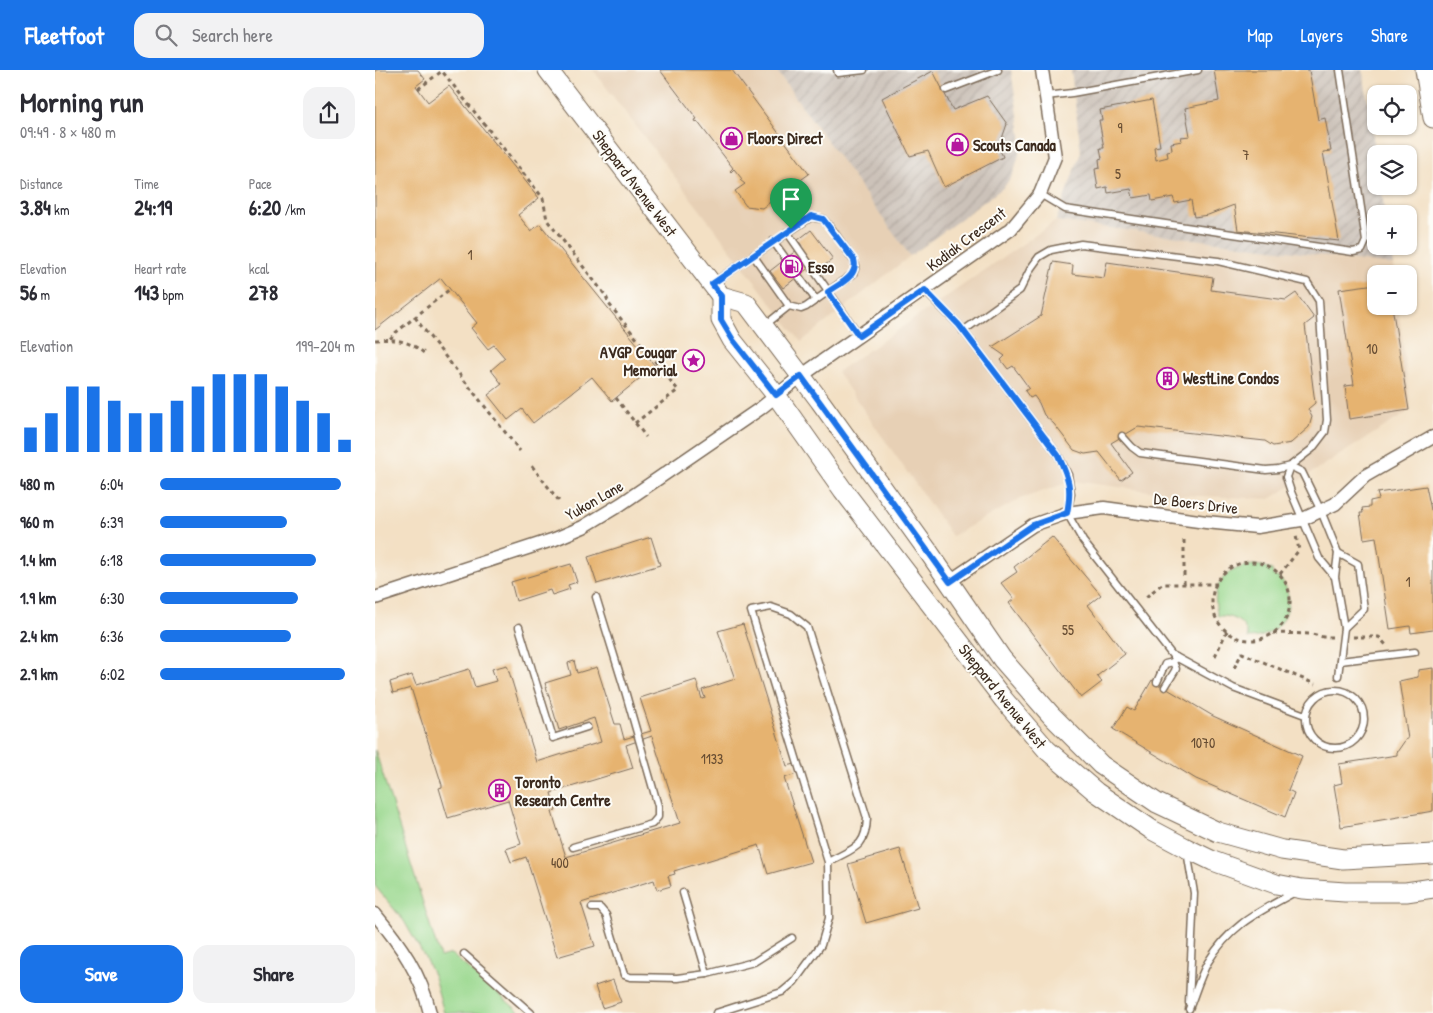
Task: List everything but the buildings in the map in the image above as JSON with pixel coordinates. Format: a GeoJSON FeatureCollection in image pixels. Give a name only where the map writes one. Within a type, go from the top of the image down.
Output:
{"type":"FeatureCollection","features":[{"type":"Feature","properties":{"kind":"main road","name":"Sheppard Avenue West"},"geometry":{"type":"LineString","coordinates":[[548,70],[717,290],[745,304],[801,376],[950,582],[1002,658],[1051,715],[1101,765],[1157,803],[1218,832],[1282,850],[1343,859],[1433,854]]}},
{"type":"Feature","properties":{"kind":"main road"},"geometry":{"type":"LineString","coordinates":[[1425,70],[1433,118]]}},
{"type":"Feature","properties":{"kind":"main road","name":"Sheppard Avenue West"},"geometry":{"type":"LineString","coordinates":[[717,290],[721,320],[733,340],[776,395],[843,490],[922,595],[1004,700],[1047,750],[1096,792],[1152,830],[1186,848],[1213,861],[1276,884],[1301,889],[1345,892],[1406,892],[1433,888]]}},
{"type":"Feature","properties":{"kind":"street","name":"Kodiak Crescent"},"geometry":{"type":"LineString","coordinates":[[801,376],[1011,229],[1040,194],[1055,157],[1042,70]]}},
{"type":"Feature","properties":{"kind":"street","name":"Yukon Lane"},"geometry":{"type":"LineString","coordinates":[[375,598],[555,539],[583,527],[621,504],[761,408],[801,376]]}},
{"type":"Feature","properties":{"kind":"street","name":"De Boers Drive"},"geometry":{"type":"LineString","coordinates":[[950,582],[1033,525],[1067,513],[1104,508],[1257,527],[1303,519],[1335,504],[1365,476],[1433,437]]}},
{"type":"Feature","properties":{"kind":"street"},"geometry":{"type":"LineString","coordinates":[[375,914],[408,957],[422,988],[430,1013]]}},
{"type":"Feature","properties":{"kind":"lane"},"geometry":{"type":"LineString","coordinates":[[837,70],[838,73],[864,70]]}},
{"type":"Feature","properties":{"kind":"lane"},"geometry":{"type":"LineString","coordinates":[[946,90],[998,70]]}},
{"type":"Feature","properties":{"kind":"lane"},"geometry":{"type":"LineString","coordinates":[[1046,96],[1198,70]]}},
{"type":"Feature","properties":{"kind":"lane"},"geometry":{"type":"LineString","coordinates":[[1040,194],[1065,209],[1353,252],[1362,250],[1366,241],[1340,70]]}},
{"type":"Feature","properties":{"kind":"lane"},"geometry":{"type":"LineString","coordinates":[[717,290],[753,255],[811,216],[823,219],[854,260],[855,266],[853,274],[801,309],[789,306],[753,255]]}},
{"type":"Feature","properties":{"kind":"lane"},"geometry":{"type":"LineString","coordinates":[[787,232],[859,336]]}},
{"type":"Feature","properties":{"kind":"lane"},"geometry":{"type":"LineString","coordinates":[[773,241],[816,300]]}},
{"type":"Feature","properties":{"kind":"lane"},"geometry":{"type":"LineString","coordinates":[[963,330],[1020,290],[1039,257],[1051,250],[1081,244],[1218,261],[1307,282],[1319,301],[1327,420],[1325,432],[1312,449],[1290,466],[1266,470],[1140,453],[1131,447],[1122,436]]}},
{"type":"Feature","properties":{"kind":"lane"},"geometry":{"type":"LineString","coordinates":[[925,290],[963,330],[1058,455],[1067,475],[1071,494],[1067,513],[1083,541],[1172,655],[1176,669],[1165,687]]}},
{"type":"Feature","properties":{"kind":"lane"},"geometry":{"type":"LineString","coordinates":[[763,327],[789,306]]}},
{"type":"Feature","properties":{"kind":"lane"},"geometry":{"type":"LineString","coordinates":[[1290,466],[1301,472],[1321,511],[1338,553],[1335,576],[1344,628],[1338,676]]}},
{"type":"Feature","properties":{"kind":"lane"},"geometry":{"type":"LineString","coordinates":[[1290,466],[1286,477],[1303,519],[1319,558],[1335,576]]}},
{"type":"Feature","properties":{"kind":"lane"},"geometry":{"type":"LineString","coordinates":[[1338,553],[1358,564],[1364,608],[1344,628]]}},
{"type":"Feature","properties":{"kind":"lane"},"geometry":{"type":"LineString","coordinates":[[573,847],[652,824],[658,816],[658,806],[631,710],[596,597]]}},
{"type":"Feature","properties":{"kind":"lane"},"geometry":{"type":"LineString","coordinates":[[716,1013],[782,992],[794,982],[821,945],[829,918],[828,862],[751,611],[771,607],[791,614],[807,626],[867,818],[867,832],[860,845],[828,862]]}},
{"type":"Feature","properties":{"kind":"lane"},"geometry":{"type":"LineString","coordinates":[[519,627],[553,738],[587,727]]}},
{"type":"Feature","properties":{"kind":"lane"},"geometry":{"type":"LineString","coordinates":[[1340,661],[1415,652]]}},
{"type":"Feature","properties":{"kind":"lane"},"geometry":{"type":"LineString","coordinates":[[1157,682],[1165,664],[1174,660],[1233,688],[1305,715]]}},
{"type":"Feature","properties":{"kind":"lane"},"geometry":{"type":"LineString","coordinates":[[1330,690],[1339,690],[1356,698],[1364,715],[1364,725],[1360,734],[1353,742],[1345,747],[1335,749],[1325,747],[1316,742],[1309,734],[1305,725],[1305,715],[1308,706],[1314,698],[1330,690]]}},
{"type":"Feature","properties":{"kind":"lane"},"geometry":{"type":"LineString","coordinates":[[1186,848],[1193,893],[1189,1011]]}},
{"type":"Feature","properties":{"kind":"lane"},"geometry":{"type":"LineString","coordinates":[[1189,1011],[1207,964],[1225,937],[1257,913],[1301,889]]}},
{"type":"Feature","properties":{"kind":"lane"},"geometry":{"type":"LineString","coordinates":[[683,892],[707,974]]}},
{"type":"Feature","properties":{"kind":"lane"},"geometry":{"type":"LineString","coordinates":[[592,908],[599,908],[606,915],[624,974],[630,977],[677,978],[707,974],[754,962],[791,938]]}},
{"type":"Feature","properties":{"kind":"lane"},"geometry":{"type":"LineString","coordinates":[[464,954],[531,1013]]}},
{"type":"Feature","properties":{"kind":"path"},"geometry":{"type":"LineString","coordinates":[[418,89],[442,71],[543,198],[547,220],[606,296],[609,304],[678,390],[635,423]]}},
{"type":"Feature","properties":{"kind":"path"},"geometry":{"type":"LineString","coordinates":[[390,339],[449,289]]}},
{"type":"Feature","properties":{"kind":"path"},"geometry":{"type":"LineString","coordinates":[[415,317],[520,451]]}},
{"type":"Feature","properties":{"kind":"path"},"geometry":{"type":"LineString","coordinates":[[375,340],[390,339],[411,345],[420,349],[426,355]]}},
{"type":"Feature","properties":{"kind":"path"},"geometry":{"type":"LineString","coordinates":[[616,398],[647,437]]}},
{"type":"Feature","properties":{"kind":"path"},"geometry":{"type":"LineString","coordinates":[[532,466],[559,500]]}},
{"type":"Feature","properties":{"kind":"path"},"geometry":{"type":"LineString","coordinates":[[1184,536],[1184,584]]}},
{"type":"Feature","properties":{"kind":"path"},"geometry":{"type":"LineString","coordinates":[[1279,574],[1299,550],[1296,536]]}},
{"type":"Feature","properties":{"kind":"path"},"geometry":{"type":"LineString","coordinates":[[1245,563],[1263,564],[1279,574],[1287,587],[1290,604],[1285,620],[1273,633],[1265,637],[1248,639],[1237,637],[1227,632],[1217,620],[1213,606],[1213,595],[1217,584],[1228,570],[1245,563]]}},
{"type":"Feature","properties":{"kind":"path"},"geometry":{"type":"LineString","coordinates":[[1146,597],[1162,584],[1217,584]]}},
{"type":"Feature","properties":{"kind":"path"},"geometry":{"type":"LineString","coordinates":[[1215,656],[1227,632]]}},
{"type":"Feature","properties":{"kind":"path"},"geometry":{"type":"LineString","coordinates":[[1273,633],[1312,634],[1323,637],[1379,637],[1385,644],[1393,648],[1401,648],[1402,654]]}},
{"type":"Feature","properties":{"kind":"path"},"geometry":{"type":"LineString","coordinates":[[1234,668],[1242,653],[1315,684]]}},
{"type":"Feature","properties":{"kind":"shaded area"},"geometry":{"type":"Polygon","coordinates":[[[593,70],[776,70],[910,256],[801,342],[593,70]]]}},
{"type":"Feature","properties":{"kind":"shaded area"},"geometry":{"type":"Polygon","coordinates":[[[776,70],[1011,70],[1021,135],[1021,148],[1013,174],[1004,187],[910,256],[776,70]]]}},
{"type":"Feature","properties":{"kind":"shaded area"},"geometry":{"type":"Polygon","coordinates":[[[1071,70],[1363,70],[1367,96],[1367,135],[1373,135],[1374,145],[1367,145],[1367,195],[1382,195],[1384,205],[1367,205],[1367,255],[1391,255],[1393,265],[1056,221],[1081,152],[1071,70]]]}},
{"type":"Feature","properties":{"kind":"shaded area"},"geometry":{"type":"Polygon","coordinates":[[[1056,221],[1393,265],[1367,265],[1367,315],[1399,315],[1411,410],[1270,499],[1180,495],[1073,481],[1020,499],[952,536],[837,372],[1056,221]]]}},
{"type":"Feature","properties":{"kind":"green space"},"geometry":{"type":"Polygon","coordinates":[[[1252,565],[1272,570],[1273,575],[1282,581],[1287,589],[1288,604],[1284,619],[1274,630],[1262,636],[1248,638],[1245,628],[1234,618],[1218,616],[1216,597],[1217,589],[1226,576],[1242,567],[1252,565]]]}},
{"type":"Feature","properties":{"kind":"green space"},"geometry":{"type":"Polygon","coordinates":[[[375,750],[440,957],[451,954],[521,1013],[444,1013],[434,977],[424,956],[404,921],[375,886],[375,750]]]}},
{"type":"Feature","properties":{"kind":"place","name":"Floors Direct"},"geometry":{"type":"Point","coordinates":[732,138]}},
{"type":"Feature","properties":{"kind":"place","name":"Scouts Canada"},"geometry":{"type":"Point","coordinates":[957,145]}},
{"type":"Feature","properties":{"kind":"place","name":"Esso"},"geometry":{"type":"Point","coordinates":[792,267]}},
{"type":"Feature","properties":{"kind":"place","name":"AVGP Cougar Memorial"},"geometry":{"type":"Point","coordinates":[693,361]}},
{"type":"Feature","properties":{"kind":"place","name":"WestLine Condos"},"geometry":{"type":"Point","coordinates":[1167,378]}},
{"type":"Feature","properties":{"kind":"place","name":"Toronto Research Centre"},"geometry":{"type":"Point","coordinates":[499,791]}},
{"type":"Feature","properties":{"kind":"route"},"geometry":{"type":"LineString","coordinates":[[811,216],[817,216],[823,219],[832,229],[854,260],[855,270],[853,274],[828,292],[859,336],[925,290],[959,325],[1058,455],[1067,475],[1071,494],[1067,513],[1033,525],[950,582],[801,376],[776,395],[733,340],[721,320],[721,296],[712,284],[791,229],[811,216]]}}]}
